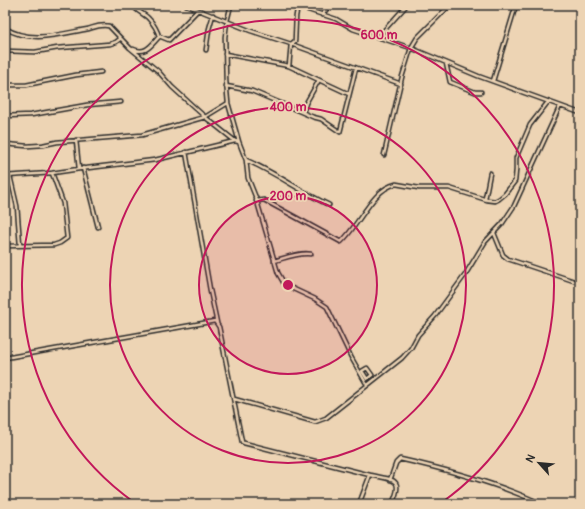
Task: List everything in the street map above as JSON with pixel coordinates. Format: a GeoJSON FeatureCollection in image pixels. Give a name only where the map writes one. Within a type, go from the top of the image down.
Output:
{"type":"FeatureCollection","features":[{"type":"Feature","properties":{"kind":"street"},"geometry":{"type":"LineString","coordinates":[[186,5],[401,84]]}},
{"type":"Feature","properties":{"kind":"street"},"geometry":{"type":"LineString","coordinates":[[231,5],[225,37],[226,86],[228,103],[239,142],[246,160],[248,178],[278,274],[285,285],[315,299],[327,307],[351,357],[367,385]]}},
{"type":"Feature","properties":{"kind":"street"},"geometry":{"type":"LineString","coordinates":[[293,5],[336,19],[353,29],[411,48],[446,63],[580,113]]}},
{"type":"Feature","properties":{"kind":"street"},"geometry":{"type":"LineString","coordinates":[[322,15],[330,5]]}},
{"type":"Feature","properties":{"kind":"street"},"geometry":{"type":"LineString","coordinates":[[378,37],[407,5]]}},
{"type":"Feature","properties":{"kind":"street"},"geometry":{"type":"LineString","coordinates":[[384,155],[411,48],[417,38],[450,5]]}},
{"type":"Feature","properties":{"kind":"street"},"geometry":{"type":"LineString","coordinates":[[493,81],[516,5]]}},
{"type":"Feature","properties":{"kind":"street"},"geometry":{"type":"LineString","coordinates":[[289,66],[291,44],[295,41],[298,6]]}},
{"type":"Feature","properties":{"kind":"street"},"geometry":{"type":"LineString","coordinates":[[136,9],[148,18],[159,35],[169,40],[198,10]]}},
{"type":"Feature","properties":{"kind":"street"},"geometry":{"type":"LineString","coordinates":[[206,50],[209,28],[213,15]]}},
{"type":"Feature","properties":{"kind":"street"},"geometry":{"type":"LineString","coordinates":[[5,28],[14,33],[30,37],[40,37],[106,26],[112,28],[129,48],[158,71],[172,87],[205,117],[235,141],[239,142]]}},
{"type":"Feature","properties":{"kind":"street"},"geometry":{"type":"LineString","coordinates":[[129,48],[140,52],[144,51],[159,35]]}},
{"type":"Feature","properties":{"kind":"street"},"geometry":{"type":"LineString","coordinates":[[5,51],[35,52],[58,48],[110,44],[120,39]]}},
{"type":"Feature","properties":{"kind":"street"},"geometry":{"type":"LineString","coordinates":[[225,54],[289,66],[349,94]]}},
{"type":"Feature","properties":{"kind":"street"},"geometry":{"type":"LineString","coordinates":[[446,63],[450,82],[475,92],[481,92]]}},
{"type":"Feature","properties":{"kind":"street"},"geometry":{"type":"LineString","coordinates":[[226,86],[252,92],[321,118],[340,132],[356,68]]}},
{"type":"Feature","properties":{"kind":"street"},"geometry":{"type":"LineString","coordinates":[[5,85],[26,85],[76,75],[101,72]]}},
{"type":"Feature","properties":{"kind":"street"},"geometry":{"type":"LineString","coordinates":[[303,112],[319,80]]}},
{"type":"Feature","properties":{"kind":"street"},"geometry":{"type":"LineString","coordinates":[[5,116],[121,102]]}},
{"type":"Feature","properties":{"kind":"street"},"geometry":{"type":"LineString","coordinates":[[256,201],[264,200],[337,242],[341,242],[381,192],[392,185],[396,184],[427,189],[449,188],[495,201],[505,194],[515,181],[516,158],[530,125],[548,102]]}},
{"type":"Feature","properties":{"kind":"street"},"geometry":{"type":"LineString","coordinates":[[5,144],[27,146],[76,140],[142,135],[205,117],[228,103]]}},
{"type":"Feature","properties":{"kind":"street"},"geometry":{"type":"LineString","coordinates":[[234,399],[315,422],[326,418],[402,358],[465,275],[485,242],[502,224],[514,206],[560,106]]}},
{"type":"Feature","properties":{"kind":"street"},"geometry":{"type":"LineString","coordinates":[[76,140],[79,169]]}},
{"type":"Feature","properties":{"kind":"street"},"geometry":{"type":"LineString","coordinates":[[5,176],[52,173],[155,160],[235,141]]}},
{"type":"Feature","properties":{"kind":"street"},"geometry":{"type":"LineString","coordinates":[[186,152],[210,290],[234,399],[241,440],[244,443],[396,482],[399,488],[392,504]]}},
{"type":"Feature","properties":{"kind":"street"},"geometry":{"type":"LineString","coordinates":[[246,160],[278,175],[289,184],[329,205]]}},
{"type":"Feature","properties":{"kind":"street"},"geometry":{"type":"LineString","coordinates":[[83,168],[98,227]]}},
{"type":"Feature","properties":{"kind":"street"},"geometry":{"type":"LineString","coordinates":[[5,246],[54,245],[67,238],[63,202],[52,173]]}},
{"type":"Feature","properties":{"kind":"street"},"geometry":{"type":"LineString","coordinates":[[485,199],[490,173]]}},
{"type":"Feature","properties":{"kind":"street"},"geometry":{"type":"LineString","coordinates":[[10,176],[17,206],[20,245]]}},
{"type":"Feature","properties":{"kind":"street"},"geometry":{"type":"LineString","coordinates":[[494,233],[503,255],[508,259],[580,283]]}},
{"type":"Feature","properties":{"kind":"street"},"geometry":{"type":"LineString","coordinates":[[274,261],[290,256],[306,253],[311,254]]}},
{"type":"Feature","properties":{"kind":"street"},"geometry":{"type":"LineString","coordinates":[[5,358],[215,321],[218,324]]}},
{"type":"Feature","properties":{"kind":"street"},"geometry":{"type":"LineString","coordinates":[[390,480],[396,463],[400,459],[454,472],[501,486],[542,504]]}},
{"type":"Feature","properties":{"kind":"street"},"geometry":{"type":"LineString","coordinates":[[359,504],[370,475]]}}]}
